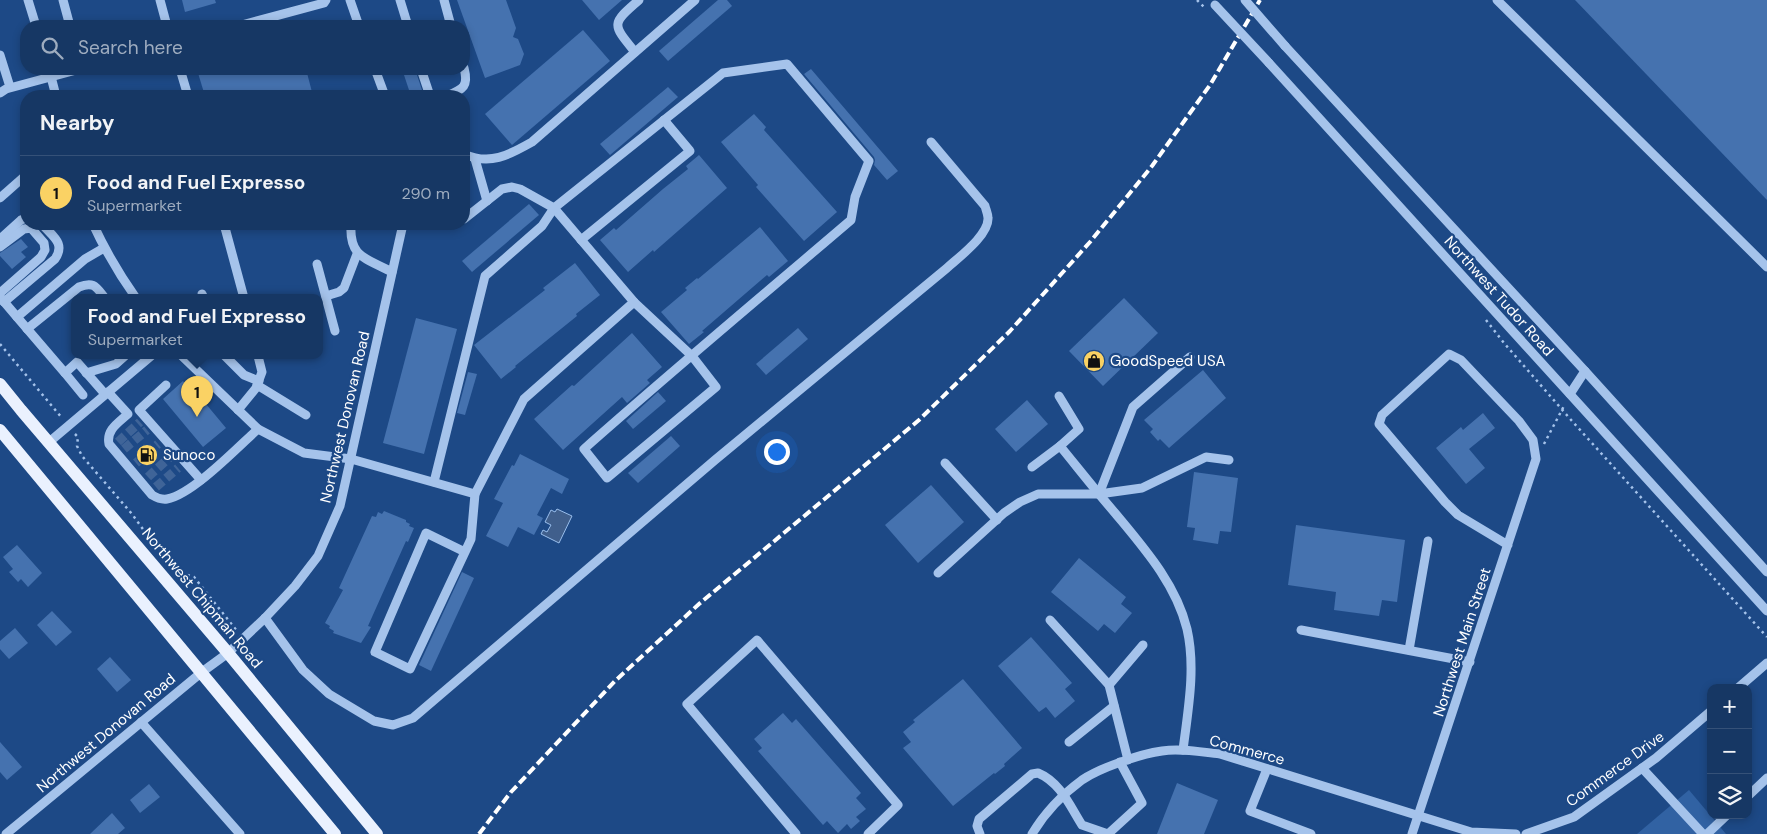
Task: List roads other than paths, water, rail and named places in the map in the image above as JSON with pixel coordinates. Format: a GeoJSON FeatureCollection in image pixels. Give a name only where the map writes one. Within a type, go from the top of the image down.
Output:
{"type":"FeatureCollection","features":[{"type":"Feature","properties":{"kind":"main road","name":"Northwest Chipman Road"},"geometry":{"type":"LineString","coordinates":[[0,384],[48,443],[228,653],[377,834]]}},
{"type":"Feature","properties":{"kind":"main road"},"geometry":{"type":"LineString","coordinates":[[0,430],[335,834]]}},
{"type":"Feature","properties":{"kind":"street"},"geometry":{"type":"LineString","coordinates":[[28,0],[34,20]]}},
{"type":"Feature","properties":{"kind":"street"},"geometry":{"type":"LineString","coordinates":[[63,0],[68,20]]}},
{"type":"Feature","properties":{"kind":"street"},"geometry":{"type":"LineString","coordinates":[[160,0],[166,20]]}},
{"type":"Feature","properties":{"kind":"street"},"geometry":{"type":"LineString","coordinates":[[260,20],[324,3],[326,0]]}},
{"type":"Feature","properties":{"kind":"street"},"geometry":{"type":"LineString","coordinates":[[350,0],[357,20]]}},
{"type":"Feature","properties":{"kind":"street"},"geometry":{"type":"LineString","coordinates":[[400,0],[406,20]]}},
{"type":"Feature","properties":{"kind":"street"},"geometry":{"type":"LineString","coordinates":[[444,0],[450,20]]}},
{"type":"Feature","properties":{"kind":"street"},"geometry":{"type":"LineString","coordinates":[[635,52],[622,36],[617,22],[639,0]]}},
{"type":"Feature","properties":{"kind":"street"},"geometry":{"type":"LineString","coordinates":[[470,157],[475,159],[496,159],[512,154],[532,142],[695,0]]}},
{"type":"Feature","properties":{"kind":"street","name":"Northwest Tudor Road"},"geometry":{"type":"LineString","coordinates":[[1245,0],[1767,572]]}},
{"type":"Feature","properties":{"kind":"street"},"geometry":{"type":"LineString","coordinates":[[1497,0],[1767,267]]}},
{"type":"Feature","properties":{"kind":"street","name":"Northwest Tudor Road"},"geometry":{"type":"LineString","coordinates":[[1213,2],[1767,611]]}},
{"type":"Feature","properties":{"kind":"street"},"geometry":{"type":"LineString","coordinates":[[0,55],[10,88]]}},
{"type":"Feature","properties":{"kind":"street"},"geometry":{"type":"LineString","coordinates":[[434,482],[485,276],[542,226],[554,208],[723,73],[787,64],[869,161],[856,197],[851,220],[692,356],[584,449],[608,478],[716,387],[692,356],[634,302],[554,208],[512,187],[502,189],[470,214]]}},
{"type":"Feature","properties":{"kind":"street"},"geometry":{"type":"LineString","coordinates":[[0,93],[45,75]]}},
{"type":"Feature","properties":{"kind":"street"},"geometry":{"type":"LineString","coordinates":[[51,75],[54,90]]}},
{"type":"Feature","properties":{"kind":"street"},"geometry":{"type":"LineString","coordinates":[[182,75],[186,90]]}},
{"type":"Feature","properties":{"kind":"street"},"geometry":{"type":"LineString","coordinates":[[377,75],[383,90]]}},
{"type":"Feature","properties":{"kind":"street"},"geometry":{"type":"LineString","coordinates":[[423,75],[428,90]]}},
{"type":"Feature","properties":{"kind":"street"},"geometry":{"type":"LineString","coordinates":[[460,90],[465,84],[466,75]]}},
{"type":"Feature","properties":{"kind":"street"},"geometry":{"type":"LineString","coordinates":[[581,240],[690,151],[664,120]]}},
{"type":"Feature","properties":{"kind":"street"},"geometry":{"type":"LineString","coordinates":[[265,618],[303,670],[329,694],[374,721],[393,725],[413,718],[716,460],[946,268],[979,238],[986,227],[989,217],[985,206],[931,142]]}},
{"type":"Feature","properties":{"kind":"street"},"geometry":{"type":"LineString","coordinates":[[475,159],[487,201]]}},
{"type":"Feature","properties":{"kind":"street"},"geometry":{"type":"LineString","coordinates":[[0,198],[20,180]]}},
{"type":"Feature","properties":{"kind":"street"},"geometry":{"type":"LineString","coordinates":[[0,239],[20,221]]}},
{"type":"Feature","properties":{"kind":"street"},"geometry":{"type":"LineString","coordinates":[[0,247],[22,230]]}},
{"type":"Feature","properties":{"kind":"street"},"geometry":{"type":"LineString","coordinates":[[0,293],[41,257],[45,250],[44,243],[33,230]]}},
{"type":"Feature","properties":{"kind":"street"},"geometry":{"type":"LineString","coordinates":[[47,230],[59,244],[60,252],[55,259],[2,300],[83,395]]}},
{"type":"Feature","properties":{"kind":"street"},"geometry":{"type":"LineString","coordinates":[[96,230],[104,248],[133,294]]}},
{"type":"Feature","properties":{"kind":"street"},"geometry":{"type":"LineString","coordinates":[[226,230],[243,294]]}},
{"type":"Feature","properties":{"kind":"street"},"geometry":{"type":"LineString","coordinates":[[351,230],[350,238],[357,254],[392,272]]}},
{"type":"Feature","properties":{"kind":"street","name":"Northwest Donovan Road"},"geometry":{"type":"LineString","coordinates":[[6,834],[202,672],[228,653],[295,586],[318,556],[340,506],[401,230]]}},
{"type":"Feature","properties":{"kind":"street"},"geometry":{"type":"LineString","coordinates":[[17,316],[85,259],[104,248]]}},
{"type":"Feature","properties":{"kind":"street"},"geometry":{"type":"LineString","coordinates":[[326,296],[339,292],[344,288],[357,254]]}},
{"type":"Feature","properties":{"kind":"street"},"geometry":{"type":"LineString","coordinates":[[317,264],[336,331]]}},
{"type":"Feature","properties":{"kind":"street"},"geometry":{"type":"LineString","coordinates":[[28,329],[79,287],[87,284],[96,286],[102,294]]}},
{"type":"Feature","properties":{"kind":"street"},"geometry":{"type":"LineString","coordinates":[[465,552],[426,532],[375,652],[410,669],[465,552],[471,539],[475,494],[524,399],[634,302]]}},
{"type":"Feature","properties":{"kind":"street","name":"Northwest Main Street"},"geometry":{"type":"LineString","coordinates":[[1412,834],[1470,662],[1536,459],[1533,440],[1519,421],[1461,360],[1449,354],[1382,415],[1379,424],[1458,515],[1508,545]]}},
{"type":"Feature","properties":{"kind":"street"},"geometry":{"type":"LineString","coordinates":[[1099,494],[1133,407],[1190,357]]}},
{"type":"Feature","properties":{"kind":"street"},"geometry":{"type":"LineString","coordinates":[[65,374],[78,359],[86,373],[128,414]]}},
{"type":"Feature","properties":{"kind":"street"},"geometry":{"type":"LineString","coordinates":[[86,373],[116,364],[122,359]]}},
{"type":"Feature","properties":{"kind":"street"},"geometry":{"type":"LineString","coordinates":[[48,443],[147,359]]}},
{"type":"Feature","properties":{"kind":"street"},"geometry":{"type":"LineString","coordinates":[[185,359],[258,429],[304,454],[351,459],[475,494]]}},
{"type":"Feature","properties":{"kind":"street"},"geometry":{"type":"LineString","coordinates":[[228,359],[244,375],[306,415]]}},
{"type":"Feature","properties":{"kind":"street"},"geometry":{"type":"LineString","coordinates":[[238,410],[258,383],[262,372],[259,359]]}},
{"type":"Feature","properties":{"kind":"street"},"geometry":{"type":"LineString","coordinates":[[1570,394],[1585,371]]}},
{"type":"Feature","properties":{"kind":"street"},"geometry":{"type":"LineString","coordinates":[[166,385],[139,410],[128,414],[111,430],[107,437],[159,499],[168,499],[192,488],[258,429]]}},
{"type":"Feature","properties":{"kind":"street"},"geometry":{"type":"LineString","coordinates":[[1032,467],[1079,429],[1060,396]]}},
{"type":"Feature","properties":{"kind":"street"},"geometry":{"type":"LineString","coordinates":[[139,410],[143,420],[173,455],[201,480]]}},
{"type":"Feature","properties":{"kind":"street"},"geometry":{"type":"LineString","coordinates":[[1060,446],[1153,559],[1173,593],[1187,628],[1191,665],[1190,701],[1183,750]]}},
{"type":"Feature","properties":{"kind":"street"},"geometry":{"type":"LineString","coordinates":[[938,573],[997,520],[1020,502],[1038,494],[1099,494],[1142,488],[1206,457],[1229,460]]}},
{"type":"Feature","properties":{"kind":"street"},"geometry":{"type":"LineString","coordinates":[[944,463],[997,520]]}},
{"type":"Feature","properties":{"kind":"street"},"geometry":{"type":"LineString","coordinates":[[1409,650],[1428,541]]}},
{"type":"Feature","properties":{"kind":"street"},"geometry":{"type":"LineString","coordinates":[[980,834],[977,826],[979,819],[1032,774],[1038,773],[1050,780],[1064,796],[1082,826],[1108,834],[1142,803],[1124,761],[1109,685],[1050,620]]}},
{"type":"Feature","properties":{"kind":"street"},"geometry":{"type":"LineString","coordinates":[[1301,630],[1470,662]]}},
{"type":"Feature","properties":{"kind":"street"},"geometry":{"type":"LineString","coordinates":[[796,834],[687,704],[757,640],[898,806],[868,834]]}},
{"type":"Feature","properties":{"kind":"street"},"geometry":{"type":"LineString","coordinates":[[1109,685],[1143,645]]}},
{"type":"Feature","properties":{"kind":"street"},"geometry":{"type":"LineString","coordinates":[[1743,684],[1767,663]]}},
{"type":"Feature","properties":{"kind":"street"},"geometry":{"type":"LineString","coordinates":[[1070,742],[1114,706]]}},
{"type":"Feature","properties":{"kind":"street","name":"Commerce Drive"},"geometry":{"type":"LineString","coordinates":[[1526,834],[1574,817],[1656,758],[1707,714]]}},
{"type":"Feature","properties":{"kind":"street"},"geometry":{"type":"LineString","coordinates":[[141,722],[240,834]]}},
{"type":"Feature","properties":{"kind":"street","name":"Commerce"},"geometry":{"type":"LineString","coordinates":[[1032,834],[1064,796],[1083,779],[1124,761],[1162,751],[1183,750],[1220,754],[1418,816]]}},
{"type":"Feature","properties":{"kind":"street"},"geometry":{"type":"LineString","coordinates":[[1642,768],[1705,834],[1722,819]]}},
{"type":"Feature","properties":{"kind":"street"},"geometry":{"type":"LineString","coordinates":[[1267,769],[1250,811],[1311,834]]}},
{"type":"Feature","properties":{"kind":"street"},"geometry":{"type":"LineString","coordinates":[[1752,792],[1767,778]]}},
{"type":"Feature","properties":{"kind":"street"},"geometry":{"type":"LineString","coordinates":[[1418,816],[1472,832],[1516,834]]}},
{"type":"Feature","properties":{"kind":"tunnel"},"geometry":{"type":"LineString","coordinates":[[118,442],[140,422]]}},
{"type":"Feature","properties":{"kind":"tunnel"},"geometry":{"type":"LineString","coordinates":[[124,449],[147,430]]}},
{"type":"Feature","properties":{"kind":"tunnel"},"geometry":{"type":"LineString","coordinates":[[136,463],[158,444]]}},
{"type":"Feature","properties":{"kind":"tunnel"},"geometry":{"type":"LineString","coordinates":[[148,477],[170,457]]}},
{"type":"Feature","properties":{"kind":"tunnel"},"geometry":{"type":"LineString","coordinates":[[156,487],[178,468]]}},
{"type":"Feature","properties":{"kind":"railway"},"geometry":{"type":"LineString","coordinates":[[479,834],[511,792],[615,681],[699,604],[919,420],[1010,331],[1090,242],[1152,166],[1210,85],[1260,0]]}},
{"type":"Feature","properties":{"kind":"place","name":"GoodSpeed USA"},"geometry":{"type":"Point","coordinates":[1094,361]}},
{"type":"Feature","properties":{"kind":"place","name":"Food and Fuel Expresso"},"geometry":{"type":"Point","coordinates":[197,417]}},
{"type":"Feature","properties":{"kind":"place","name":"Sunoco"},"geometry":{"type":"Point","coordinates":[147,455]}}]}
